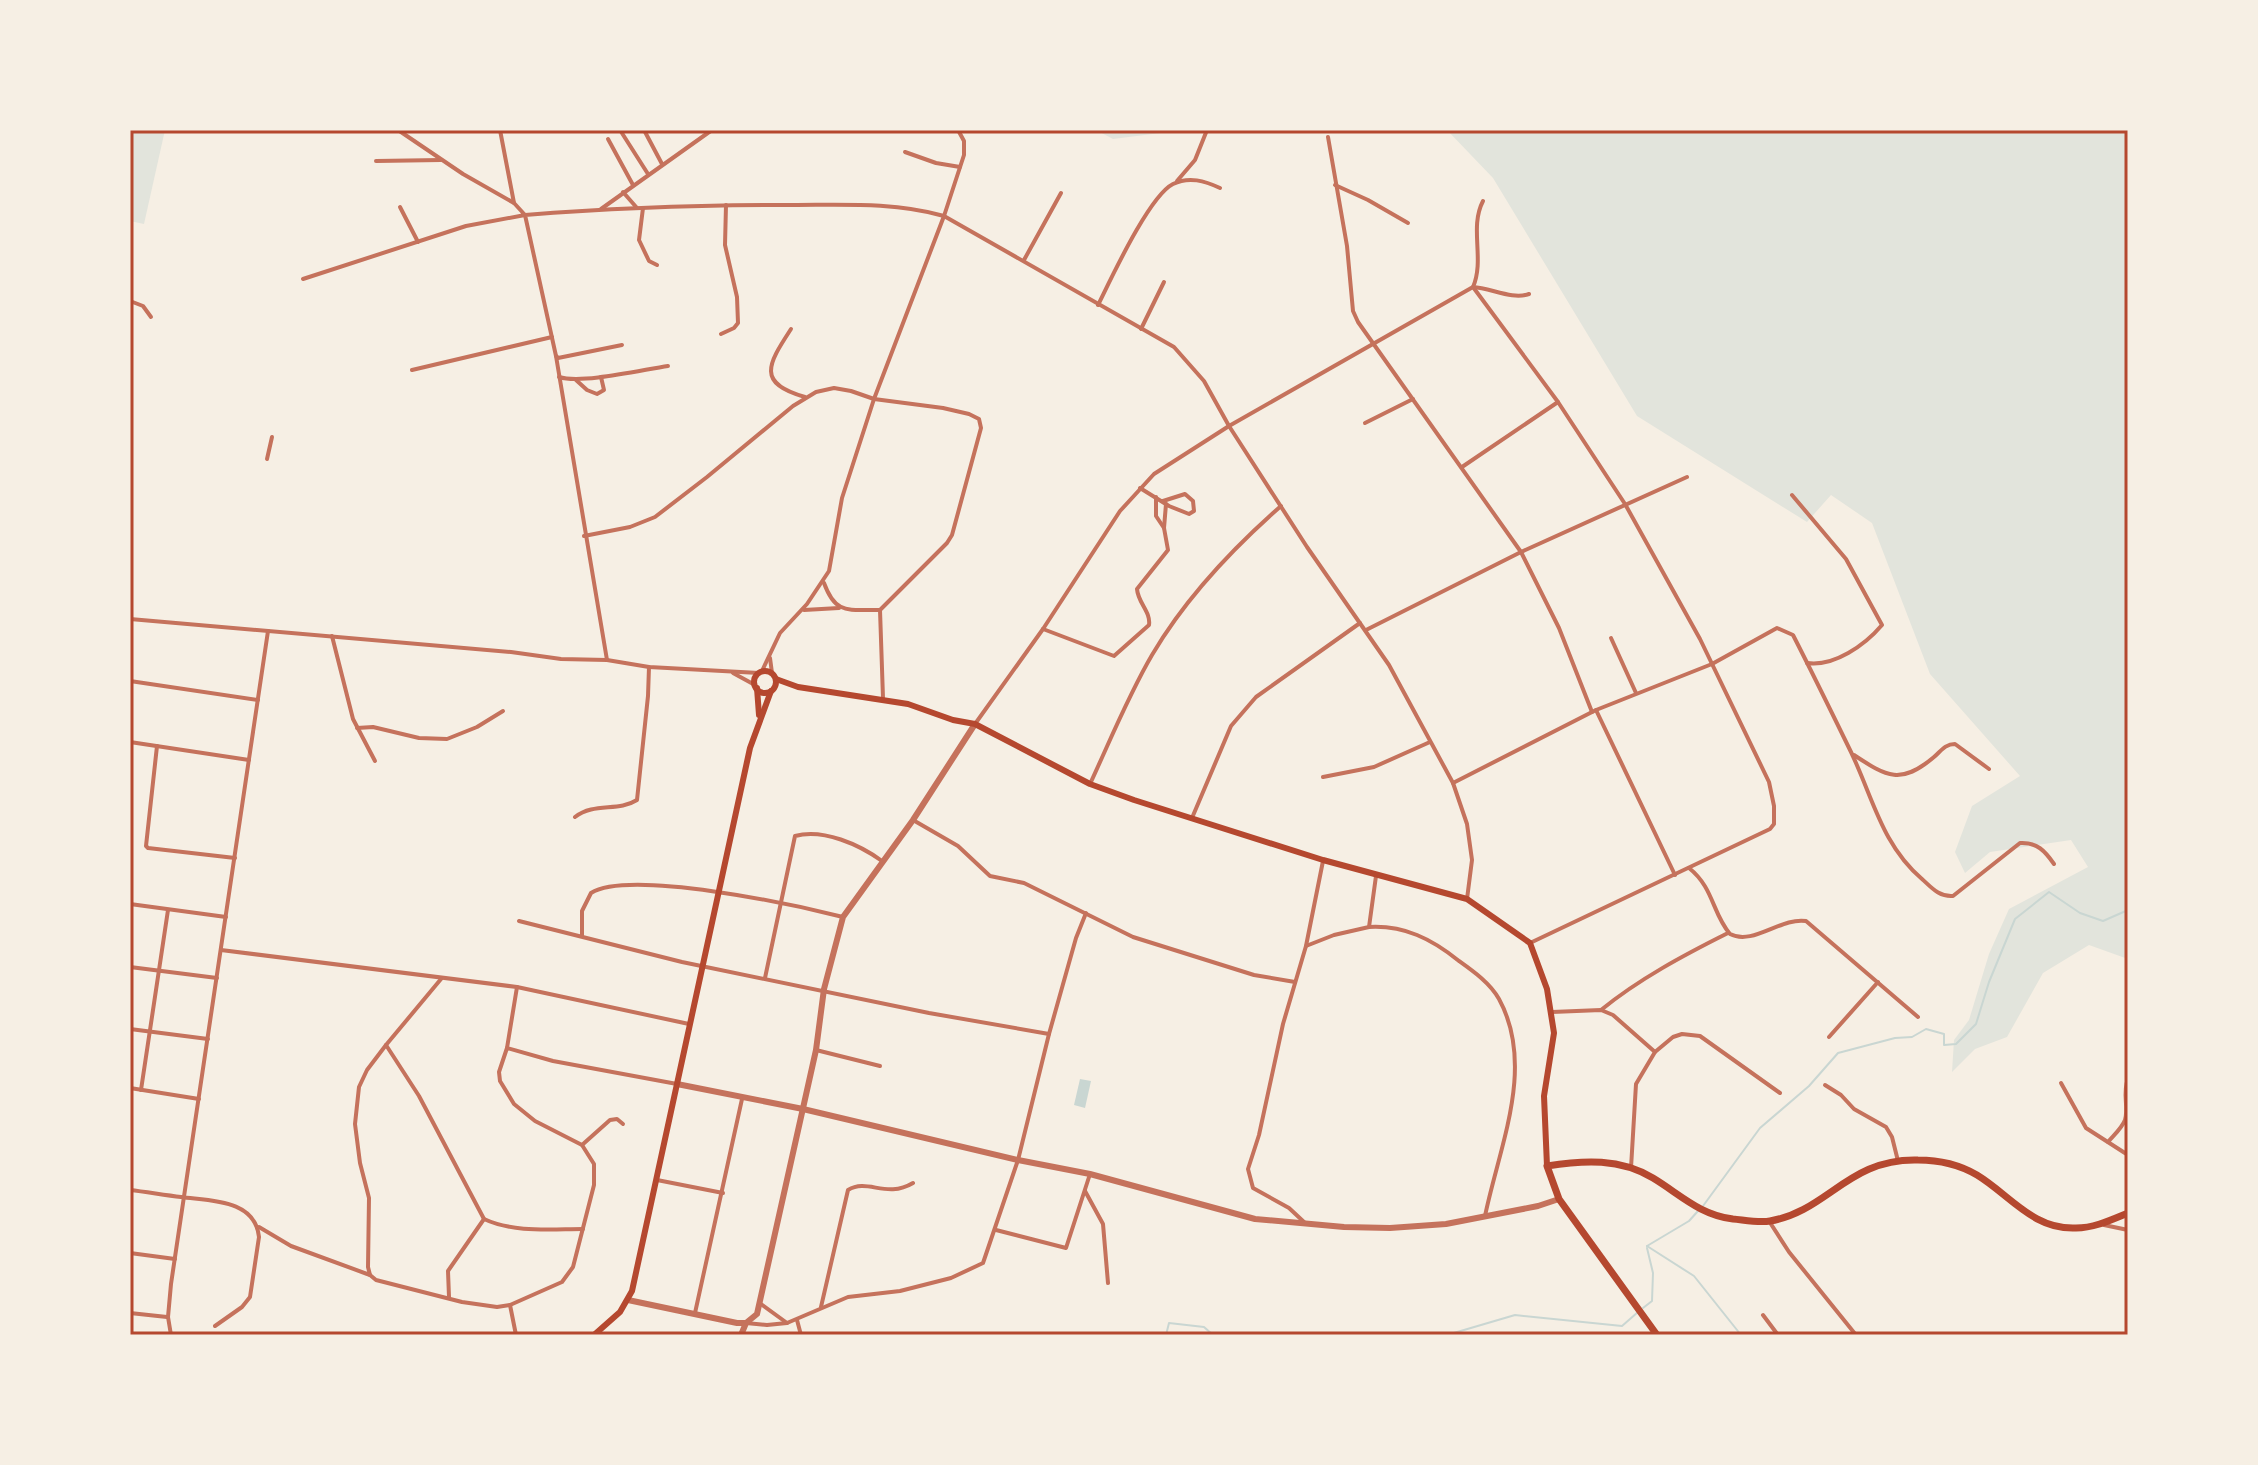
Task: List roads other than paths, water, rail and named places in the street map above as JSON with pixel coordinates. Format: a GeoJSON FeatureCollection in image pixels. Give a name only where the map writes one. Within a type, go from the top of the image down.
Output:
{"type":"FeatureCollection","features":[{"type":"Feature","properties":{"kind":"highway"},"geometry":{"type":"LineString","coordinates":[[1657,1335],[1559,1199],[1547,1166],[1578,1161],[1604,1162],[1631,1168],[1653,1178],[1709,1214],[1769,1221],[1823,1197],[1861,1171],[1898,1161],[1920,1160],[1960,1167],[1993,1186],[2020,1210],[2059,1227],[2102,1224],[2128,1213]]}},
{"type":"Feature","properties":{"kind":"main road"},"geometry":{"type":"LineString","coordinates":[[759,718],[755,678],[761,672],[798,687]]}},
{"type":"Feature","properties":{"kind":"main road"},"geometry":{"type":"LineString","coordinates":[[594,1335],[613,1320],[632,1291],[750,748],[772,690],[774,676]]}},
{"type":"Feature","properties":{"kind":"main road"},"geometry":{"type":"LineString","coordinates":[[756,687],[765,692],[798,687],[883,698],[975,724],[1090,784],[1323,860],[1467,899],[1530,943],[1547,989],[1554,1033],[1544,1096],[1547,1166]]}},
{"type":"Feature","properties":{"kind":"street"},"geometry":{"type":"LineString","coordinates":[[398,130],[514,203],[525,215],[556,356],[607,660]]}},
{"type":"Feature","properties":{"kind":"street"},"geometry":{"type":"LineString","coordinates":[[500,130],[514,203]]}},
{"type":"Feature","properties":{"kind":"street"},"geometry":{"type":"LineString","coordinates":[[620,130],[648,174]]}},
{"type":"Feature","properties":{"kind":"street"},"geometry":{"type":"LineString","coordinates":[[644,130],[662,164]]}},
{"type":"Feature","properties":{"kind":"street"},"geometry":{"type":"LineString","coordinates":[[599,211],[712,130]]}},
{"type":"Feature","properties":{"kind":"street"},"geometry":{"type":"LineString","coordinates":[[756,130],[771,130]]}},
{"type":"Feature","properties":{"kind":"street"},"geometry":{"type":"LineString","coordinates":[[130,619],[561,659],[607,660],[649,667],[761,672],[780,633],[824,583],[829,571],[842,498],[874,399],[960,167],[965,146],[958,130]]}},
{"type":"Feature","properties":{"kind":"street"},"geometry":{"type":"LineString","coordinates":[[1098,305],[1157,200],[1195,160],[1207,130]]}},
{"type":"Feature","properties":{"kind":"street"},"geometry":{"type":"LineString","coordinates":[[1328,137],[1347,246],[1353,311],[1358,322],[1521,552],[1559,628],[1594,711],[1675,875]]}},
{"type":"Feature","properties":{"kind":"street"},"geometry":{"type":"LineString","coordinates":[[608,139],[633,185]]}},
{"type":"Feature","properties":{"kind":"street"},"geometry":{"type":"LineString","coordinates":[[905,152],[936,163],[960,167]]}},
{"type":"Feature","properties":{"kind":"street"},"geometry":{"type":"LineString","coordinates":[[376,161],[442,159]]}},
{"type":"Feature","properties":{"kind":"street"},"geometry":{"type":"LineString","coordinates":[[1176,183],[1195,180],[1220,188]]}},
{"type":"Feature","properties":{"kind":"street"},"geometry":{"type":"LineString","coordinates":[[1335,185],[1408,223]]}},
{"type":"Feature","properties":{"kind":"street"},"geometry":{"type":"LineString","coordinates":[[623,192],[640,209],[639,240],[649,261],[657,265]]}},
{"type":"Feature","properties":{"kind":"street"},"geometry":{"type":"LineString","coordinates":[[1024,260],[1061,193]]}},
{"type":"Feature","properties":{"kind":"street"},"geometry":{"type":"LineString","coordinates":[[1473,287],[1478,274],[1477,219],[1483,201]]}},
{"type":"Feature","properties":{"kind":"street"},"geometry":{"type":"LineString","coordinates":[[721,334],[738,323],[737,297],[725,245],[726,205]]}},
{"type":"Feature","properties":{"kind":"street"},"geometry":{"type":"LineString","coordinates":[[303,279],[466,226],[525,215],[726,205],[886,205],[920,209],[944,216],[1174,347],[1188,361],[1389,665],[1453,783],[1467,824],[1472,860],[1467,899]]}},
{"type":"Feature","properties":{"kind":"street"},"geometry":{"type":"LineString","coordinates":[[400,207],[418,242]]}},
{"type":"Feature","properties":{"kind":"street"},"geometry":{"type":"LineString","coordinates":[[1141,329],[1164,282]]}},
{"type":"Feature","properties":{"kind":"street"},"geometry":{"type":"LineString","coordinates":[[1473,287],[1558,402],[1625,504],[1712,664],[1769,782],[1775,821],[1770,829],[1530,943]]}},
{"type":"Feature","properties":{"kind":"street"},"geometry":{"type":"LineString","coordinates":[[741,1335],[761,1304],[816,1050],[824,989],[843,917],[913,820],[1120,511],[1154,474],[1229,426],[1473,287],[1516,297],[1529,294]]}},
{"type":"Feature","properties":{"kind":"street"},"geometry":{"type":"LineString","coordinates":[[130,301],[143,306],[151,317]]}},
{"type":"Feature","properties":{"kind":"street"},"geometry":{"type":"LineString","coordinates":[[791,329],[769,366],[770,375],[781,387],[805,397]]}},
{"type":"Feature","properties":{"kind":"street"},"geometry":{"type":"LineString","coordinates":[[412,370],[552,337]]}},
{"type":"Feature","properties":{"kind":"street"},"geometry":{"type":"LineString","coordinates":[[556,356],[622,345]]}},
{"type":"Feature","properties":{"kind":"street"},"geometry":{"type":"LineString","coordinates":[[559,377],[576,380],[668,366]]}},
{"type":"Feature","properties":{"kind":"street"},"geometry":{"type":"LineString","coordinates":[[576,380],[597,394],[604,390],[601,377]]}},
{"type":"Feature","properties":{"kind":"street"},"geometry":{"type":"LineString","coordinates":[[584,536],[630,527],[655,517],[805,397],[834,388],[874,399],[969,414],[979,419],[981,428],[952,535],[947,543],[880,610],[802,610]]}},
{"type":"Feature","properties":{"kind":"street"},"geometry":{"type":"LineString","coordinates":[[1365,423],[1414,399]]}},
{"type":"Feature","properties":{"kind":"street"},"geometry":{"type":"LineString","coordinates":[[1462,467],[1558,402]]}},
{"type":"Feature","properties":{"kind":"street"},"geometry":{"type":"LineString","coordinates":[[267,459],[272,437]]}},
{"type":"Feature","properties":{"kind":"street"},"geometry":{"type":"LineString","coordinates":[[1366,630],[1521,552],[1687,477]]}},
{"type":"Feature","properties":{"kind":"street"},"geometry":{"type":"LineString","coordinates":[[1140,488],[1164,502],[1189,514],[1194,511],[1193,501],[1185,494],[1164,502]]}},
{"type":"Feature","properties":{"kind":"street"},"geometry":{"type":"LineString","coordinates":[[1792,495],[1846,559],[1882,625],[1876,633],[1834,661],[1820,665],[1807,663]]}},
{"type":"Feature","properties":{"kind":"street"},"geometry":{"type":"LineString","coordinates":[[1156,497],[1156,516],[1164,528]]}},
{"type":"Feature","properties":{"kind":"street"},"geometry":{"type":"LineString","coordinates":[[1043,629],[1116,656],[1149,625],[1150,619],[1137,589],[1168,550],[1164,502]]}},
{"type":"Feature","properties":{"kind":"street"},"geometry":{"type":"LineString","coordinates":[[1090,784],[1163,637],[1223,563],[1281,506]]}},
{"type":"Feature","properties":{"kind":"street"},"geometry":{"type":"LineString","coordinates":[[824,583],[832,602],[846,609]]}},
{"type":"Feature","properties":{"kind":"street"},"geometry":{"type":"LineString","coordinates":[[880,610],[883,698]]}},
{"type":"Feature","properties":{"kind":"street"},"geometry":{"type":"LineString","coordinates":[[1192,818],[1231,726],[1256,697],[1360,623]]}},
{"type":"Feature","properties":{"kind":"street"},"geometry":{"type":"LineString","coordinates":[[1453,783],[1594,711],[1712,664],[1777,628],[1793,635],[1852,754],[1889,842],[1905,865],[1940,895],[1953,896],[2020,843],[2029,842],[2044,850],[2054,864]]}},
{"type":"Feature","properties":{"kind":"street"},"geometry":{"type":"LineString","coordinates":[[171,1335],[168,1317],[183,1198],[268,631]]}},
{"type":"Feature","properties":{"kind":"street"},"geometry":{"type":"LineString","coordinates":[[332,636],[357,728],[375,761]]}},
{"type":"Feature","properties":{"kind":"street"},"geometry":{"type":"LineString","coordinates":[[1611,638],[1636,693]]}},
{"type":"Feature","properties":{"kind":"street"},"geometry":{"type":"LineString","coordinates":[[771,652],[769,666],[774,676]]}},
{"type":"Feature","properties":{"kind":"street"},"geometry":{"type":"LineString","coordinates":[[575,817],[596,807],[621,807],[637,800],[649,667]]}},
{"type":"Feature","properties":{"kind":"street"},"geometry":{"type":"LineString","coordinates":[[731,671],[756,687]]}},
{"type":"Feature","properties":{"kind":"street"},"geometry":{"type":"LineString","coordinates":[[130,681],[258,700]]}},
{"type":"Feature","properties":{"kind":"street"},"geometry":{"type":"LineString","coordinates":[[357,728],[373,727],[419,738],[447,739],[477,727],[503,711]]}},
{"type":"Feature","properties":{"kind":"street"},"geometry":{"type":"LineString","coordinates":[[130,742],[249,760]]}},
{"type":"Feature","properties":{"kind":"street"},"geometry":{"type":"LineString","coordinates":[[1323,777],[1374,767],[1430,742]]}},
{"type":"Feature","properties":{"kind":"street"},"geometry":{"type":"LineString","coordinates":[[1852,754],[1887,775],[1901,776],[1914,773],[1946,745],[1955,744],[1989,769]]}},
{"type":"Feature","properties":{"kind":"street"},"geometry":{"type":"LineString","coordinates":[[157,746],[146,846],[235,858]]}},
{"type":"Feature","properties":{"kind":"street"},"geometry":{"type":"LineString","coordinates":[[913,820],[958,846],[990,876],[1024,883],[1133,937],[1254,975],[1295,982]]}},
{"type":"Feature","properties":{"kind":"street"},"geometry":{"type":"LineString","coordinates":[[765,978],[797,835],[836,839],[858,846],[882,861]]}},
{"type":"Feature","properties":{"kind":"street"},"geometry":{"type":"LineString","coordinates":[[1306,1224],[1289,1208],[1253,1188],[1248,1169],[1306,946],[1323,860]]}},
{"type":"Feature","properties":{"kind":"street"},"geometry":{"type":"LineString","coordinates":[[1689,868],[1702,878],[1728,933],[1742,938],[1794,920],[1806,921],[1918,1017]]}},
{"type":"Feature","properties":{"kind":"street"},"geometry":{"type":"LineString","coordinates":[[1369,927],[1376,876]]}},
{"type":"Feature","properties":{"kind":"street"},"geometry":{"type":"LineString","coordinates":[[582,935],[582,911],[587,899],[597,889],[622,885],[719,891],[843,917]]}},
{"type":"Feature","properties":{"kind":"street"},"geometry":{"type":"LineString","coordinates":[[130,904],[226,917]]}},
{"type":"Feature","properties":{"kind":"street"},"geometry":{"type":"LineString","coordinates":[[141,1090],[168,910]]}},
{"type":"Feature","properties":{"kind":"street"},"geometry":{"type":"LineString","coordinates":[[628,1300],[737,1323],[787,1323],[848,1297],[900,1291],[971,1271],[983,1263],[1018,1160],[1049,1034],[1086,913]]}},
{"type":"Feature","properties":{"kind":"street"},"geometry":{"type":"LineString","coordinates":[[519,921],[702,965],[929,1013],[1049,1034]]}},
{"type":"Feature","properties":{"kind":"street"},"geometry":{"type":"LineString","coordinates":[[1306,946],[1334,935],[1388,926],[1420,935],[1473,971],[1498,998],[1515,1054],[1516,1080],[1485,1216]]}},
{"type":"Feature","properties":{"kind":"street"},"geometry":{"type":"LineString","coordinates":[[1601,1010],[1622,993],[1728,933]]}},
{"type":"Feature","properties":{"kind":"street"},"geometry":{"type":"LineString","coordinates":[[221,950],[517,987],[689,1024]]}},
{"type":"Feature","properties":{"kind":"street"},"geometry":{"type":"LineString","coordinates":[[130,967],[217,978]]}},
{"type":"Feature","properties":{"kind":"street"},"geometry":{"type":"LineString","coordinates":[[370,1275],[367,1256],[369,1198],[356,1141],[355,1105],[367,1070],[441,979]]}},
{"type":"Feature","properties":{"kind":"street"},"geometry":{"type":"LineString","coordinates":[[1829,1037],[1878,982]]}},
{"type":"Feature","properties":{"kind":"street"},"geometry":{"type":"LineString","coordinates":[[130,1190],[231,1204],[241,1209],[258,1227],[291,1246],[385,1283],[481,1306],[510,1305],[567,1278],[585,1229],[594,1185],[594,1164],[582,1145],[535,1121],[514,1104],[500,1081],[499,1072],[507,1048],[517,987]]}},
{"type":"Feature","properties":{"kind":"street"},"geometry":{"type":"LineString","coordinates":[[1552,1012],[1601,1010],[1613,1015],[1655,1052]]}},
{"type":"Feature","properties":{"kind":"street"},"geometry":{"type":"LineString","coordinates":[[130,1029],[208,1039]]}},
{"type":"Feature","properties":{"kind":"street"},"geometry":{"type":"LineString","coordinates":[[1631,1168],[1636,1084],[1655,1052],[1673,1037],[1682,1034],[1700,1036],[1780,1093]]}},
{"type":"Feature","properties":{"kind":"street"},"geometry":{"type":"LineString","coordinates":[[386,1045],[419,1096],[484,1219],[497,1226],[585,1229]]}},
{"type":"Feature","properties":{"kind":"street"},"geometry":{"type":"LineString","coordinates":[[507,1048],[574,1066],[803,1109],[1090,1174],[1255,1219],[1390,1228],[1446,1224],[1559,1199]]}},
{"type":"Feature","properties":{"kind":"street"},"geometry":{"type":"LineString","coordinates":[[816,1050],[880,1066]]}},
{"type":"Feature","properties":{"kind":"street"},"geometry":{"type":"LineString","coordinates":[[2108,1143],[2126,1116],[2124,1091],[2128,1079]]}},
{"type":"Feature","properties":{"kind":"street"},"geometry":{"type":"LineString","coordinates":[[2061,1083],[2086,1128],[2128,1155]]}},
{"type":"Feature","properties":{"kind":"street"},"geometry":{"type":"LineString","coordinates":[[1825,1085],[1841,1095],[1854,1109],[1886,1127],[1898,1161]]}},
{"type":"Feature","properties":{"kind":"street"},"geometry":{"type":"LineString","coordinates":[[130,1088],[199,1099]]}},
{"type":"Feature","properties":{"kind":"street"},"geometry":{"type":"LineString","coordinates":[[695,1313],[742,1099]]}},
{"type":"Feature","properties":{"kind":"street"},"geometry":{"type":"LineString","coordinates":[[582,1145],[610,1120],[617,1119],[623,1124]]}},
{"type":"Feature","properties":{"kind":"street"},"geometry":{"type":"LineString","coordinates":[[996,1230],[1067,1248],[1090,1174]]}},
{"type":"Feature","properties":{"kind":"street"},"geometry":{"type":"LineString","coordinates":[[657,1180],[723,1193]]}},
{"type":"Feature","properties":{"kind":"street"},"geometry":{"type":"LineString","coordinates":[[821,1307],[848,1190],[861,1186],[901,1191],[913,1183]]}},
{"type":"Feature","properties":{"kind":"street"},"geometry":{"type":"LineString","coordinates":[[1085,1191],[1103,1224],[1108,1283]]}},
{"type":"Feature","properties":{"kind":"street"},"geometry":{"type":"LineString","coordinates":[[449,1297],[448,1271],[484,1219]]}},
{"type":"Feature","properties":{"kind":"street"},"geometry":{"type":"LineString","coordinates":[[1769,1221],[1789,1252],[1856,1335]]}},
{"type":"Feature","properties":{"kind":"street"},"geometry":{"type":"LineString","coordinates":[[2102,1224],[2128,1230]]}},
{"type":"Feature","properties":{"kind":"street"},"geometry":{"type":"LineString","coordinates":[[215,1326],[242,1307],[250,1297],[258,1227]]}},
{"type":"Feature","properties":{"kind":"street"},"geometry":{"type":"LineString","coordinates":[[130,1253],[176,1259]]}},
{"type":"Feature","properties":{"kind":"street"},"geometry":{"type":"LineString","coordinates":[[761,1304],[787,1323]]}},
{"type":"Feature","properties":{"kind":"street"},"geometry":{"type":"LineString","coordinates":[[510,1305],[516,1335]]}},
{"type":"Feature","properties":{"kind":"street"},"geometry":{"type":"LineString","coordinates":[[130,1313],[168,1317]]}},
{"type":"Feature","properties":{"kind":"street"},"geometry":{"type":"LineString","coordinates":[[1763,1315],[1778,1335]]}},
{"type":"Feature","properties":{"kind":"street"},"geometry":{"type":"LineString","coordinates":[[797,1320],[801,1335]]}},
{"type":"Feature","properties":{"kind":"waterway"},"geometry":{"type":"LineString","coordinates":[[1703,1206],[1760,1128],[1809,1086],[1838,1053],[1895,1038],[1912,1037],[1926,1029],[1944,1034],[1944,1045],[1956,1044],[1976,1024],[1989,982],[2015,919],[2049,892],[2080,913],[2103,921],[2128,910]]}},
{"type":"Feature","properties":{"kind":"waterway"},"geometry":{"type":"LineString","coordinates":[[1647,1246],[1689,1221],[1698,1211]]}},
{"type":"Feature","properties":{"kind":"waterway"},"geometry":{"type":"LineString","coordinates":[[1647,1246],[1694,1276],[1741,1335]]}},
{"type":"Feature","properties":{"kind":"waterway"},"geometry":{"type":"LineString","coordinates":[[1643,1308],[1652,1301],[1653,1273],[1647,1248]]}},
{"type":"Feature","properties":{"kind":"waterway"},"geometry":{"type":"LineString","coordinates":[[1447,1335],[1515,1315],[1622,1326],[1638,1312]]}},
{"type":"Feature","properties":{"kind":"waterway"},"geometry":{"type":"LineString","coordinates":[[1166,1335],[1169,1323],[1204,1327],[1213,1335]]}}]}
